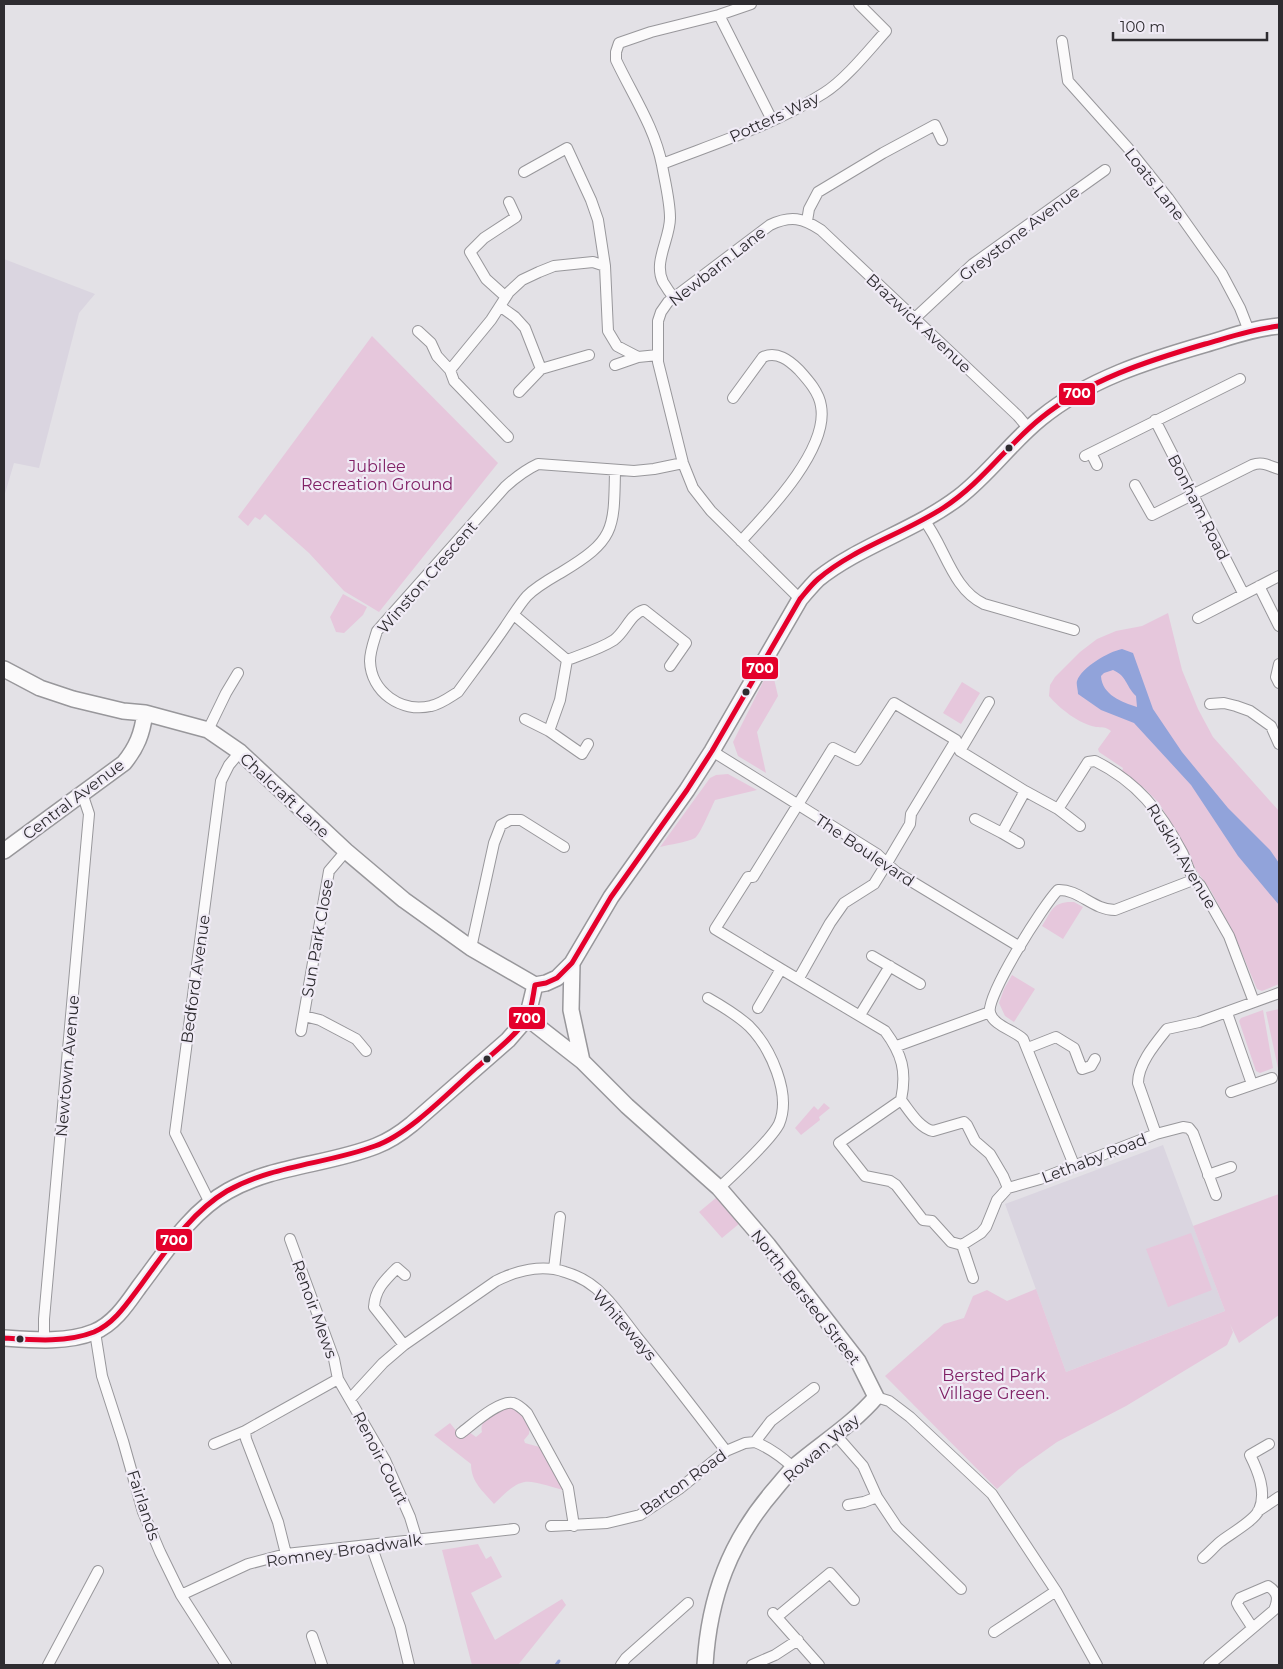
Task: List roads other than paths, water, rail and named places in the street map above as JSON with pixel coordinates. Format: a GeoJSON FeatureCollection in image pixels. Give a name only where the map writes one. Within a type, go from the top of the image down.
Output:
{"type":"FeatureCollection","features":[{"type":"Feature","properties":{"kind":"street","name":"Potters Way"},"geometry":{"type":"LineString","coordinates":[[662,164],[772,120],[825,93],[856,64],[886,31],[859,4]]}},
{"type":"Feature","properties":{"kind":"street"},"geometry":{"type":"LineString","coordinates":[[674,298],[662,281],[660,272],[660,262],[670,219],[662,164],[654,138],[616,60],[616,52],[619,43],[651,32],[746,6]]}},
{"type":"Feature","properties":{"kind":"street"},"geometry":{"type":"LineString","coordinates":[[718,15],[772,120]]}},
{"type":"Feature","properties":{"kind":"street","name":"Loats Lane"},"geometry":{"type":"LineString","coordinates":[[1062,41],[1068,81],[1128,148],[1168,198],[1222,274],[1240,308],[1249,331]]}},
{"type":"Feature","properties":{"kind":"street"},"geometry":{"type":"LineString","coordinates":[[807,221],[812,202],[818,192],[874,158],[935,125],[942,140]]}},
{"type":"Feature","properties":{"kind":"street"},"geometry":{"type":"LineString","coordinates":[[524,172],[567,148],[598,220],[605,266],[608,331],[617,346],[638,357]]}},
{"type":"Feature","properties":{"kind":"street","name":"Greystone Avenue"},"geometry":{"type":"LineString","coordinates":[[914,319],[973,264],[1105,170]]}},
{"type":"Feature","properties":{"kind":"street"},"geometry":{"type":"LineString","coordinates":[[509,202],[516,217],[484,238],[470,252],[486,279],[525,328],[541,369]]}},
{"type":"Feature","properties":{"kind":"street","name":"Newbarn Lane"},"geometry":{"type":"LineString","coordinates":[[800,599],[711,511],[693,488],[683,463],[663,386],[658,355],[658,321],[661,312],[674,298],[770,225],[790,218],[807,221]]}},
{"type":"Feature","properties":{"kind":"street","name":"Brazwick Avenue"},"geometry":{"type":"LineString","coordinates":[[807,221],[832,241],[1029,428]]}},
{"type":"Feature","properties":{"kind":"street"},"geometry":{"type":"LineString","coordinates":[[450,370],[515,286],[522,280],[546,268],[575,263],[593,262],[605,266]]}},
{"type":"Feature","properties":{"kind":"street"},"geometry":{"type":"LineString","coordinates":[[4,1338],[70,1338],[95,1332],[114,1320],[189,1223],[210,1203],[226,1192],[257,1177],[376,1146],[395,1137],[508,1040],[526,1018],[535,985],[557,978],[572,963],[612,897],[712,751],[800,599],[818,580],[839,565],[924,520],[959,497],[989,470],[1029,428],[1061,403],[1097,381],[1177,352],[1249,331],[1279,326]]}},
{"type":"Feature","properties":{"kind":"street"},"geometry":{"type":"LineString","coordinates":[[418,331],[431,343],[437,356],[450,370],[454,381],[508,436]]}},
{"type":"Feature","properties":{"kind":"street"},"geometry":{"type":"LineString","coordinates":[[733,398],[763,357],[770,354],[776,355],[781,356],[797,368],[809,381],[821,404],[822,413],[817,436],[804,463],[772,508],[741,541]]}},
{"type":"Feature","properties":{"kind":"street"},"geometry":{"type":"LineString","coordinates":[[519,392],[541,369],[589,355]]}},
{"type":"Feature","properties":{"kind":"street"},"geometry":{"type":"LineString","coordinates":[[615,365],[638,357],[658,355]]}},
{"type":"Feature","properties":{"kind":"street"},"geometry":{"type":"LineString","coordinates":[[1097,465],[1088,454],[1240,379]]}},
{"type":"Feature","properties":{"kind":"street","name":"Bonham Road"},"geometry":{"type":"LineString","coordinates":[[1155,420],[1244,593]]}},
{"type":"Feature","properties":{"kind":"street"},"geometry":{"type":"LineString","coordinates":[[1134,485],[1152,515],[1259,462],[1279,469]]}},
{"type":"Feature","properties":{"kind":"street","name":"Winston Crescent"},"geometry":{"type":"LineString","coordinates":[[615,470],[615,509],[613,521],[610,531],[603,541],[582,560],[528,596],[458,692],[444,701],[431,706],[415,708],[392,701],[372,676],[370,661],[377,631],[505,487],[519,474],[538,464],[615,470],[654,469],[683,463]]}},
{"type":"Feature","properties":{"kind":"street"},"geometry":{"type":"LineString","coordinates":[[924,520],[961,585],[972,598],[984,604],[1074,630]]}},
{"type":"Feature","properties":{"kind":"street"},"geometry":{"type":"LineString","coordinates":[[1198,618],[1279,576]]}},
{"type":"Feature","properties":{"kind":"street"},"geometry":{"type":"LineString","coordinates":[[1259,586],[1279,626]]}},
{"type":"Feature","properties":{"kind":"street"},"geometry":{"type":"LineString","coordinates":[[567,660],[605,645],[616,638],[637,612],[644,610],[686,643],[670,666]]}},
{"type":"Feature","properties":{"kind":"street"},"geometry":{"type":"LineString","coordinates":[[514,615],[567,660]]}},
{"type":"Feature","properties":{"kind":"street"},"geometry":{"type":"LineString","coordinates":[[549,731],[560,700],[567,660]]}},
{"type":"Feature","properties":{"kind":"street"},"geometry":{"type":"LineString","coordinates":[[1279,664],[1276,677],[1279,683]]}},
{"type":"Feature","properties":{"kind":"street","name":"Chalcraft Lane"},"geometry":{"type":"LineString","coordinates":[[4,669],[40,688],[73,700],[145,714],[208,730],[240,752],[346,851],[404,900],[471,948],[535,985]]}},
{"type":"Feature","properties":{"kind":"street"},"geometry":{"type":"LineString","coordinates":[[208,730],[238,673]]}},
{"type":"Feature","properties":{"kind":"street"},"geometry":{"type":"LineString","coordinates":[[960,751],[990,702]]}},
{"type":"Feature","properties":{"kind":"street"},"geometry":{"type":"LineString","coordinates":[[901,1100],[924,1128],[928,1130],[933,1131],[964,1122],[975,1141],[990,1154],[1004,1176],[1008,1188],[997,1200],[986,1227],[981,1233],[962,1245],[951,1242],[932,1221],[922,1220],[896,1184],[890,1180],[865,1176],[839,1143],[901,1100],[904,1069],[896,1046],[885,1031],[716,929],[748,877],[753,877],[833,748],[857,760],[894,704],[956,740],[960,751],[1058,809],[1080,826]]}},
{"type":"Feature","properties":{"kind":"street"},"geometry":{"type":"LineString","coordinates":[[1210,704],[1236,706],[1275,723],[1279,744]]}},
{"type":"Feature","properties":{"kind":"street","name":"Central Avenue"},"geometry":{"type":"LineString","coordinates":[[4,851],[124,764],[132,754],[142,733],[145,714]]}},
{"type":"Feature","properties":{"kind":"street"},"geometry":{"type":"LineString","coordinates":[[524,719],[549,731],[582,754],[588,744]]}},
{"type":"Feature","properties":{"kind":"street"},"geometry":{"type":"LineString","coordinates":[[799,978],[844,903],[874,884],[888,863],[910,824],[911,814],[956,740]]}},
{"type":"Feature","properties":{"kind":"street","name":"The Boulevard"},"geometry":{"type":"LineString","coordinates":[[712,751],[877,854],[896,872],[1020,947]]}},
{"type":"Feature","properties":{"kind":"street","name":"Bedford Avenue"},"geometry":{"type":"LineString","coordinates":[[210,1203],[175,1133],[221,781],[229,765],[240,752]]}},
{"type":"Feature","properties":{"kind":"street","name":"Ruskin Avenue"},"geometry":{"type":"LineString","coordinates":[[1058,809],[1088,762],[1095,761],[1133,786],[1154,806],[1183,853],[1193,880],[1200,885],[1229,936],[1254,1002]]}},
{"type":"Feature","properties":{"kind":"street"},"geometry":{"type":"LineString","coordinates":[[1002,833],[1025,791]]}},
{"type":"Feature","properties":{"kind":"street","name":"Newtown Avenue"},"geometry":{"type":"LineString","coordinates":[[44,1339],[44,1320],[89,814],[82,793]]}},
{"type":"Feature","properties":{"kind":"street"},"geometry":{"type":"LineString","coordinates":[[976,819],[1019,844]]}},
{"type":"Feature","properties":{"kind":"street"},"geometry":{"type":"LineString","coordinates":[[471,948],[494,843],[501,825],[510,820],[521,820],[564,847]]}},
{"type":"Feature","properties":{"kind":"street","name":"Sun Park Close"},"geometry":{"type":"LineString","coordinates":[[301,1031],[329,871],[346,851]]}},
{"type":"Feature","properties":{"kind":"street"},"geometry":{"type":"LineString","coordinates":[[1074,1165],[1028,1048],[1018,1033],[993,1019],[990,1012],[993,995],[1050,898],[1058,890],[1068,890],[1106,910],[1114,910],[1193,880]]}},
{"type":"Feature","properties":{"kind":"street"},"geometry":{"type":"LineString","coordinates":[[872,956],[920,984]]}},
{"type":"Feature","properties":{"kind":"street"},"geometry":{"type":"LineString","coordinates":[[572,963],[572,1010],[582,1061]]}},
{"type":"Feature","properties":{"kind":"street"},"geometry":{"type":"LineString","coordinates":[[860,1015],[890,966]]}},
{"type":"Feature","properties":{"kind":"street"},"geometry":{"type":"LineString","coordinates":[[758,1008],[781,969]]}},
{"type":"Feature","properties":{"kind":"street","name":"Lethaby Road"},"geometry":{"type":"LineString","coordinates":[[1008,1188],[1040,1179],[1156,1134],[1138,1084],[1138,1076],[1148,1056],[1167,1029],[1227,1013],[1279,993]]}},
{"type":"Feature","properties":{"kind":"street"},"geometry":{"type":"LineString","coordinates":[[708,998],[733,1013],[750,1027],[767,1049],[777,1073],[782,1106],[778,1125],[774,1131],[719,1188]]}},
{"type":"Feature","properties":{"kind":"street"},"geometry":{"type":"LineString","coordinates":[[896,1046],[990,1012]]}},
{"type":"Feature","properties":{"kind":"street"},"geometry":{"type":"LineString","coordinates":[[1227,1013],[1252,1084]]}},
{"type":"Feature","properties":{"kind":"street"},"geometry":{"type":"LineString","coordinates":[[304,1016],[320,1020],[356,1039],[366,1051]]}},
{"type":"Feature","properties":{"kind":"street","name":"North Bersted Street"},"geometry":{"type":"LineString","coordinates":[[526,1018],[582,1061],[627,1106],[719,1188],[768,1244],[858,1361],[876,1397]]}},
{"type":"Feature","properties":{"kind":"street"},"geometry":{"type":"LineString","coordinates":[[1028,1048],[1056,1037],[1074,1048],[1082,1069],[1091,1066],[1095,1059]]}},
{"type":"Feature","properties":{"kind":"street"},"geometry":{"type":"LineString","coordinates":[[1231,1092],[1272,1078]]}},
{"type":"Feature","properties":{"kind":"street"},"geometry":{"type":"LineString","coordinates":[[1156,1134],[1183,1126],[1189,1128],[1193,1133],[1216,1195]]}},
{"type":"Feature","properties":{"kind":"street"},"geometry":{"type":"LineString","coordinates":[[1208,1175],[1231,1167]]}},
{"type":"Feature","properties":{"kind":"street"},"geometry":{"type":"LineString","coordinates":[[554,1269],[560,1217]]}},
{"type":"Feature","properties":{"kind":"street","name":"Renoir Mews"},"geometry":{"type":"LineString","coordinates":[[290,1239],[334,1359],[338,1379]]}},
{"type":"Feature","properties":{"kind":"street"},"geometry":{"type":"LineString","coordinates":[[962,1245],[973,1278]]}},
{"type":"Feature","properties":{"kind":"street"},"geometry":{"type":"LineString","coordinates":[[404,1345],[374,1307],[374,1297],[380,1286],[397,1268],[405,1275]]}},
{"type":"Feature","properties":{"kind":"street","name":"Whiteways"},"geometry":{"type":"LineString","coordinates":[[350,1399],[383,1363],[404,1345],[496,1281],[512,1273],[554,1269],[586,1281],[603,1295],[669,1376],[726,1451]]}},
{"type":"Feature","properties":{"kind":"street","name":"Fairlands"},"geometry":{"type":"LineString","coordinates":[[95,1332],[102,1376],[143,1512],[181,1595],[226,1665]]}},
{"type":"Feature","properties":{"kind":"street"},"geometry":{"type":"LineString","coordinates":[[214,1444],[245,1431],[338,1379]]}},
{"type":"Feature","properties":{"kind":"street","name":"Renoir Court"},"geometry":{"type":"LineString","coordinates":[[338,1379],[385,1460],[410,1517],[417,1540]]}},
{"type":"Feature","properties":{"kind":"street"},"geometry":{"type":"LineString","coordinates":[[794,1468],[778,1454],[755,1442],[771,1421],[814,1388]]}},
{"type":"Feature","properties":{"kind":"street"},"geometry":{"type":"LineString","coordinates":[[876,1397],[889,1401],[910,1417],[992,1494],[1056,1591],[1096,1665]]}},
{"type":"Feature","properties":{"kind":"street","name":"Rowan Way"},"geometry":{"type":"LineString","coordinates":[[705,1665],[707,1639],[718,1585],[731,1555],[753,1517],[794,1468],[857,1417],[876,1397]]}},
{"type":"Feature","properties":{"kind":"street"},"geometry":{"type":"LineString","coordinates":[[461,1433],[500,1404],[512,1403],[519,1406],[527,1413],[568,1488],[574,1526]]}},
{"type":"Feature","properties":{"kind":"street"},"geometry":{"type":"LineString","coordinates":[[245,1431],[246,1439],[278,1522],[286,1554]]}},
{"type":"Feature","properties":{"kind":"street"},"geometry":{"type":"LineString","coordinates":[[835,1434],[863,1466],[877,1496],[897,1527],[961,1589]]}},
{"type":"Feature","properties":{"kind":"street","name":"Barton Road"},"geometry":{"type":"LineString","coordinates":[[551,1526],[607,1523],[640,1515],[679,1489],[726,1451],[745,1443],[755,1442]]}},
{"type":"Feature","properties":{"kind":"street"},"geometry":{"type":"LineString","coordinates":[[1258,1512],[1261,1493],[1260,1481],[1258,1471],[1250,1455],[1269,1444]]}},
{"type":"Feature","properties":{"kind":"street"},"geometry":{"type":"LineString","coordinates":[[848,1505],[864,1502],[877,1496]]}},
{"type":"Feature","properties":{"kind":"street"},"geometry":{"type":"LineString","coordinates":[[1203,1558],[1218,1544],[1279,1497]]}},
{"type":"Feature","properties":{"kind":"street","name":"Romney Broadwalk"},"geometry":{"type":"LineString","coordinates":[[181,1595],[248,1564],[286,1554],[514,1529]]}},
{"type":"Feature","properties":{"kind":"street"},"geometry":{"type":"LineString","coordinates":[[371,1545],[400,1627],[409,1665]]}},
{"type":"Feature","properties":{"kind":"street"},"geometry":{"type":"LineString","coordinates":[[48,1665],[98,1571]]}},
{"type":"Feature","properties":{"kind":"street"},"geometry":{"type":"LineString","coordinates":[[819,1665],[775,1615],[830,1573],[854,1600]]}},
{"type":"Feature","properties":{"kind":"street"},"geometry":{"type":"LineString","coordinates":[[994,1632],[1056,1591]]}},
{"type":"Feature","properties":{"kind":"street"},"geometry":{"type":"LineString","coordinates":[[621,1665],[632,1652],[688,1603]]}},
{"type":"Feature","properties":{"kind":"street"},"geometry":{"type":"LineString","coordinates":[[1209,1665],[1252,1627]]}},
{"type":"Feature","properties":{"kind":"street"},"geometry":{"type":"LineString","coordinates":[[312,1636],[322,1665]]}},
{"type":"Feature","properties":{"kind":"street"},"geometry":{"type":"LineString","coordinates":[[752,1665],[775,1655],[798,1640]]}},
{"type":"Feature","properties":{"kind":"water"},"geometry":{"type":"Polygon","coordinates":[[[1122,649],[1133,653],[1153,709],[1182,752],[1228,808],[1270,850],[1279,863],[1279,905],[1238,856],[1191,785],[1134,723],[1101,710],[1078,694],[1077,681],[1084,671],[1096,661],[1122,649]],[[1113,670],[1104,673],[1101,676],[1102,683],[1114,697],[1137,707],[1136,696],[1118,672],[1113,670]]]}},
{"type":"Feature","properties":{"kind":"waterway"},"geometry":{"type":"LineString","coordinates":[[556,1665],[559,1661]]}},
{"type":"Feature","properties":{"kind":"park label","name":"Jubilee Recreation Ground"},"geometry":{"type":"Point","coordinates":[377,475]}},
{"type":"Feature","properties":{"kind":"park label","name":"Bersted Park Village Green."},"geometry":{"type":"Point","coordinates":[994,1384]}}]}
